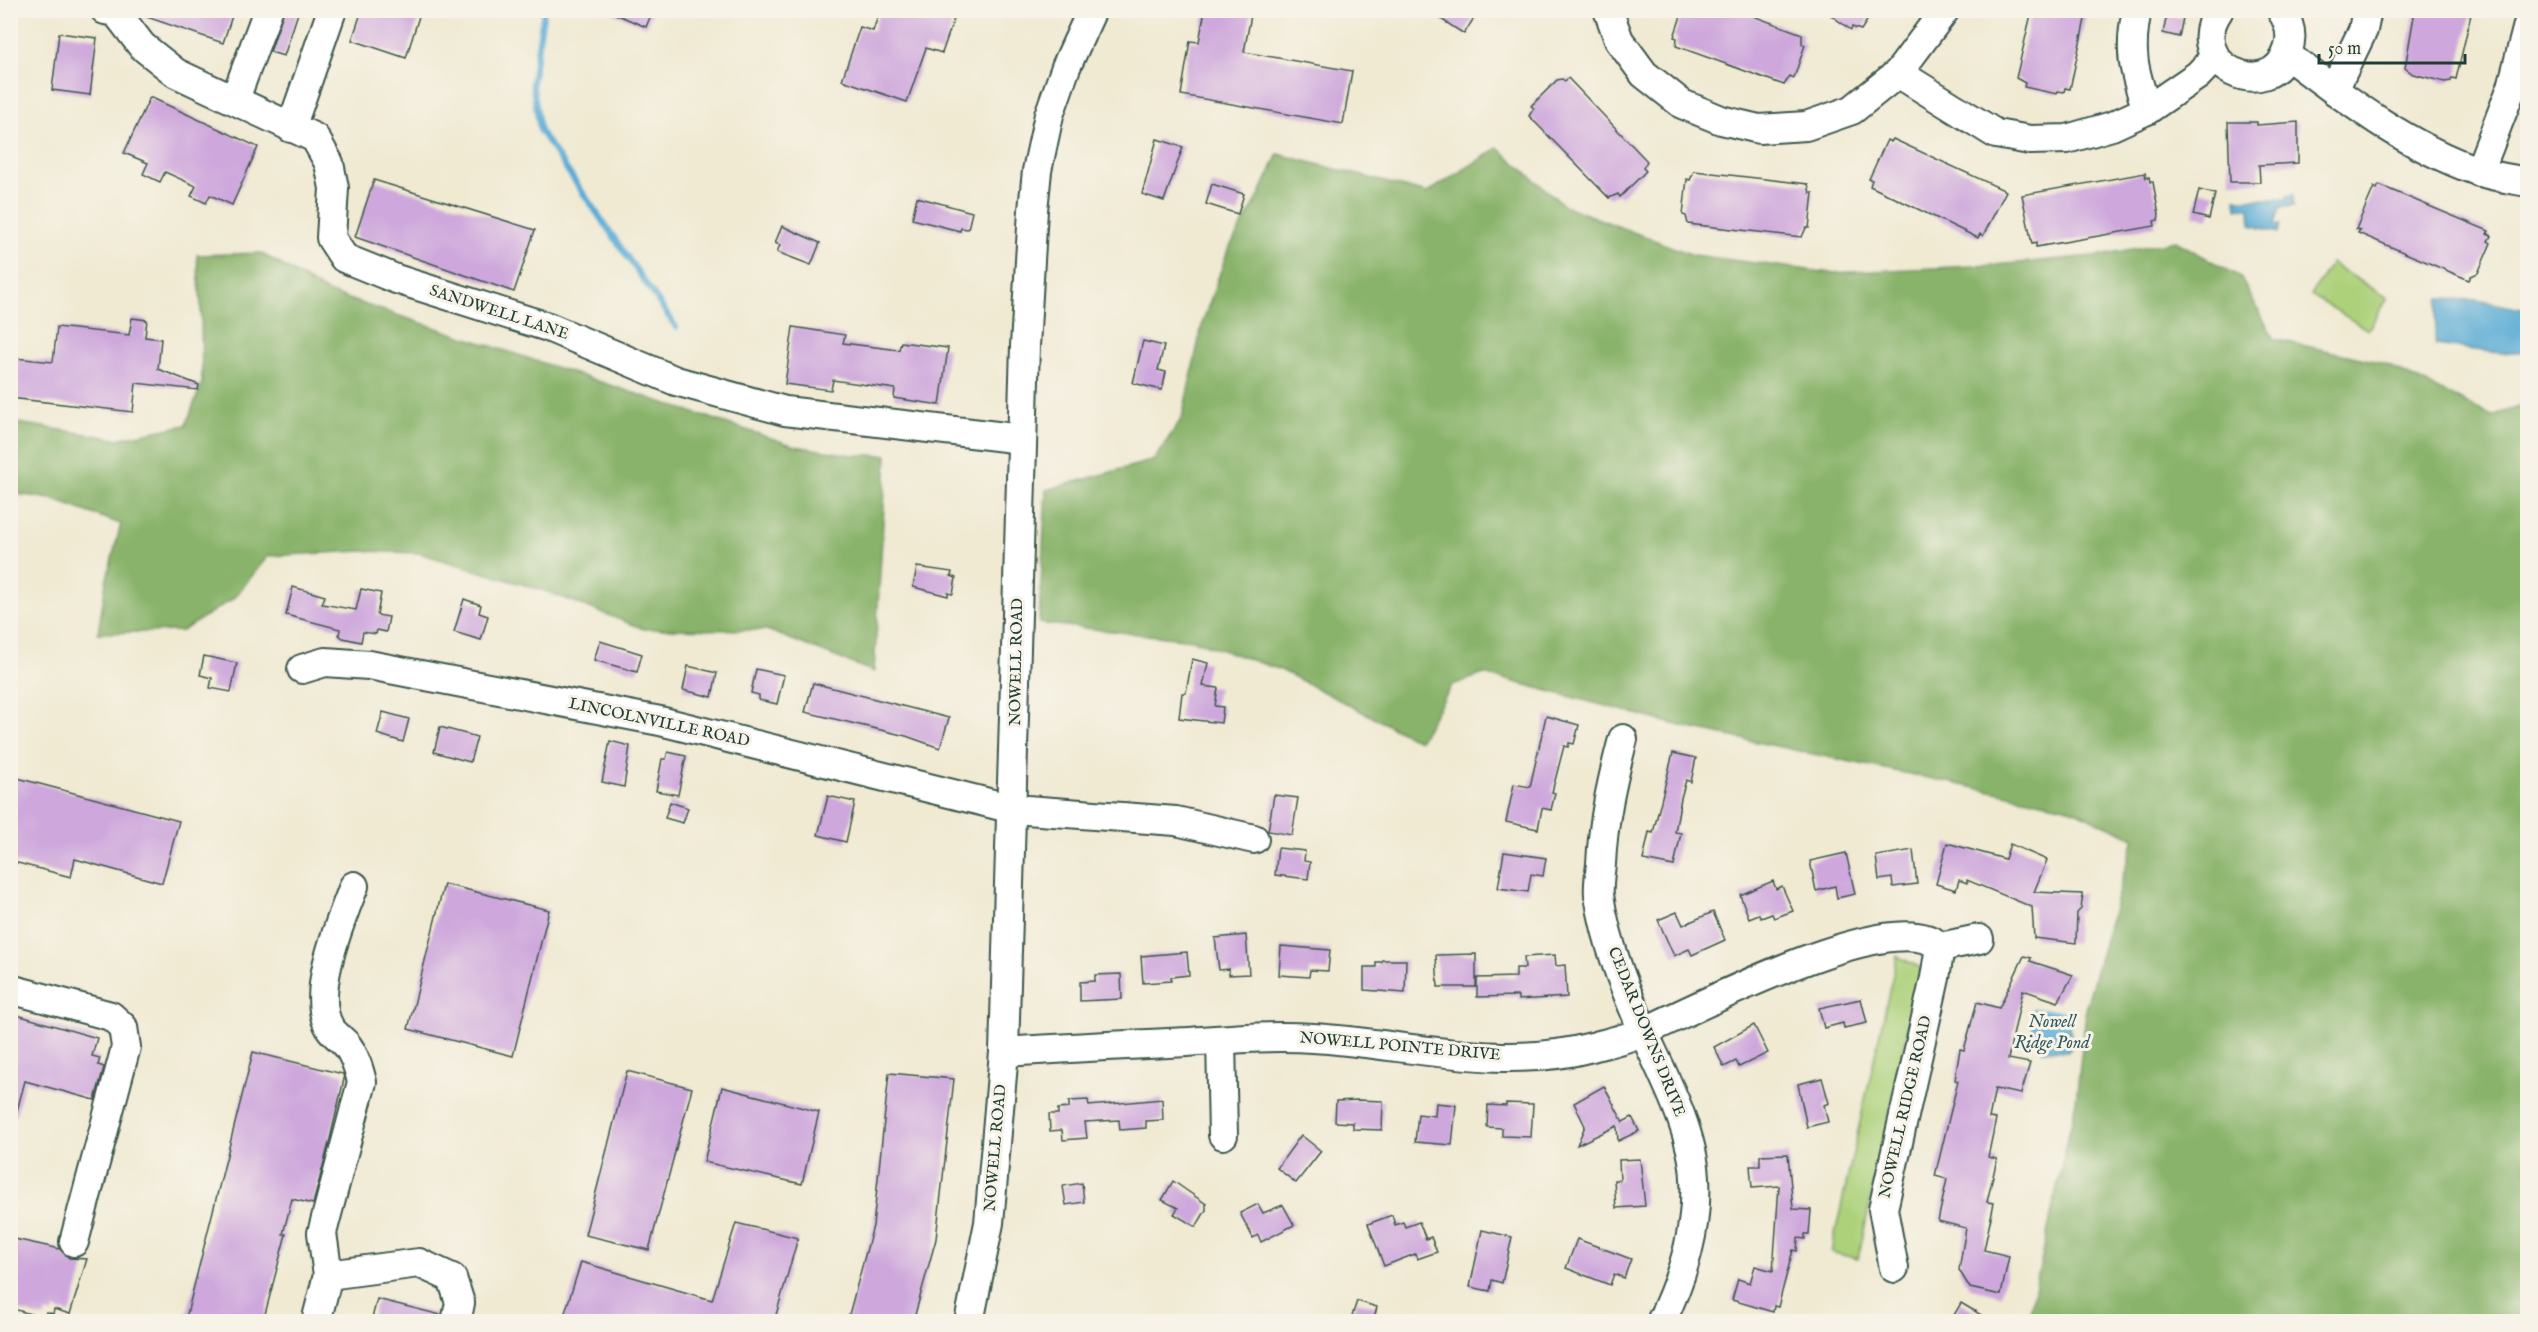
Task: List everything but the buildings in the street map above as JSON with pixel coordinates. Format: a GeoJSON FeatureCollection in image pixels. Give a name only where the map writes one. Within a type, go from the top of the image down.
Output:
{"type":"FeatureCollection","features":[{"type":"Feature","properties":{"kind":"street","name":"SANDWELL LANE"},"geometry":{"type":"LineString","coordinates":[[105,10],[116,12],[142,46],[176,73],[236,99],[315,138],[329,164],[334,188],[331,238],[344,258],[396,279],[549,327],[676,381],[785,411],[1022,439]]}},
{"type":"Feature","properties":{"kind":"street"},"geometry":{"type":"LineString","coordinates":[[236,99],[268,10]]}},
{"type":"Feature","properties":{"kind":"street"},"geometry":{"type":"LineString","coordinates":[[291,128],[332,10]]}},
{"type":"Feature","properties":{"kind":"street","name":"NOWELL ROAD"},"geometry":{"type":"LineString","coordinates":[[969,1322],[989,1224],[1004,1052],[1013,809],[1022,439],[1029,264],[1037,171],[1058,88],[1092,10]]}},
{"type":"Feature","properties":{"kind":"street"},"geometry":{"type":"LineString","coordinates":[[1608,10],[1619,40],[1644,74],[1682,104],[1721,120],[1759,129],[1806,126],[1852,110],[1898,73],[1945,10]]}},
{"type":"Feature","properties":{"kind":"street"},"geometry":{"type":"LineString","coordinates":[[2137,10],[2132,35],[2133,68],[2147,110]]}},
{"type":"Feature","properties":{"kind":"street"},"geometry":{"type":"LineString","coordinates":[[2219,10],[2210,32],[2210,45],[2215,57],[2233,73],[2258,76],[2279,65],[2287,55],[2290,30],[2281,10]]}},
{"type":"Feature","properties":{"kind":"street"},"geometry":{"type":"LineString","coordinates":[[2334,90],[2363,30],[2367,10]]}},
{"type":"Feature","properties":{"kind":"street"},"geometry":{"type":"LineString","coordinates":[[2479,172],[2512,87],[2528,25]]}},
{"type":"Feature","properties":{"kind":"street"},"geometry":{"type":"LineString","coordinates":[[2287,55],[2334,90],[2403,135],[2479,172],[2528,182]]}},
{"type":"Feature","properties":{"kind":"street"},"geometry":{"type":"LineString","coordinates":[[1898,73],[1996,134],[2030,140],[2067,139],[2112,126],[2147,110],[2198,75],[2215,57]]}},
{"type":"Feature","properties":{"kind":"street","name":"LINCOLNVILLE ROAD"},"geometry":{"type":"LineString","coordinates":[[302,669],[325,662],[369,665],[660,721],[1013,809],[1176,821],[1254,839]]}},
{"type":"Feature","properties":{"kind":"street","name":"CEDAR DOWNS DRIVE"},"geometry":{"type":"LineString","coordinates":[[1623,739],[1609,793],[1602,833],[1599,893],[1610,947],[1644,1032],[1671,1089],[1695,1177],[1692,1239],[1678,1288],[1661,1322]]}},
{"type":"Feature","properties":{"kind":"street"},"geometry":{"type":"LineString","coordinates":[[316,1322],[328,1275],[322,1233],[362,1082],[359,1067],[348,1046],[329,1028],[321,1001],[334,941],[354,886]]}},
{"type":"Feature","properties":{"kind":"street","name":"NOWELL POINTE DRIVE"},"geometry":{"type":"LineString","coordinates":[[1004,1052],[1312,1037],[1440,1052],[1517,1056],[1582,1050],[1644,1032],[1769,975],[1823,954],[1871,939],[1929,942]]}},
{"type":"Feature","properties":{"kind":"street"},"geometry":{"type":"LineString","coordinates":[[1929,942],[1979,939]]}},
{"type":"Feature","properties":{"kind":"street","name":"NOWELL RIDGE ROAD"},"geometry":{"type":"LineString","coordinates":[[1894,1268],[1883,1209],[1929,942]]}},
{"type":"Feature","properties":{"kind":"street"},"geometry":{"type":"LineString","coordinates":[[10,989],[111,1016],[123,1027],[126,1047],[74,1242]]}},
{"type":"Feature","properties":{"kind":"street"},"geometry":{"type":"LineString","coordinates":[[1221,1040],[1223,1135]]}},
{"type":"Feature","properties":{"kind":"street"},"geometry":{"type":"LineString","coordinates":[[328,1275],[419,1263],[452,1278],[460,1303],[456,1322]]}},
{"type":"Feature","properties":{"kind":"green space"},"geometry":{"type":"Polygon","coordinates":[[[1498,148],[1565,206],[1693,255],[1831,273],[1996,265],[2094,256],[2176,241],[2240,277],[2274,339],[2383,363],[2492,416],[2527,404],[2527,1321],[2028,1321],[2076,1101],[2087,1003],[2134,838],[2066,807],[1685,727],[1484,674],[1452,685],[1419,741],[1281,670],[1193,640],[1039,623],[1046,490],[1154,460],[1182,418],[1203,321],[1228,250],[1258,198],[1278,154],[1427,193],[1498,148]]]}},
{"type":"Feature","properties":{"kind":"green space"},"geometry":{"type":"Polygon","coordinates":[[[261,253],[327,292],[795,446],[851,455],[887,455],[874,672],[767,630],[644,629],[551,593],[419,553],[362,551],[268,556],[234,598],[182,631],[98,633],[106,582],[121,524],[51,499],[11,493],[11,422],[117,439],[186,425],[202,383],[201,305],[197,255],[261,253]]]}},
{"type":"Feature","properties":{"kind":"green space"},"geometry":{"type":"Polygon","coordinates":[[[2331,263],[2388,298],[2368,330],[2311,295],[2331,263]]]}},
{"type":"Feature","properties":{"kind":"green space"},"geometry":{"type":"Polygon","coordinates":[[[1897,956],[1921,968],[1858,1259],[1831,1252],[1897,956]]]}},
{"type":"Feature","properties":{"kind":"water"},"geometry":{"type":"Polygon","coordinates":[[[2287,195],[2294,195],[2294,206],[2280,207],[2275,224],[2280,225],[2278,233],[2251,225],[2250,208],[2237,208],[2236,199],[2287,199],[2287,195]]]}},
{"type":"Feature","properties":{"kind":"water"},"geometry":{"type":"Polygon","coordinates":[[[2439,299],[2477,300],[2527,310],[2527,351],[2500,353],[2436,345],[2439,299]]]}},
{"type":"Feature","properties":{"kind":"water","name":"Nowell Ridge Pond"},"geometry":{"type":"Polygon","coordinates":[[[2034,1011],[2067,1015],[2073,1045],[2068,1051],[2043,1050],[2031,1041],[2034,1011]]]}},
{"type":"Feature","properties":{"kind":"waterway"},"geometry":{"type":"LineString","coordinates":[[544,10],[532,82],[540,131],[676,327]]}},
{"type":"Feature","properties":{"kind":"waterway"},"geometry":{"type":"LineString","coordinates":[[2034,1011],[2063,1014]]}}]}
